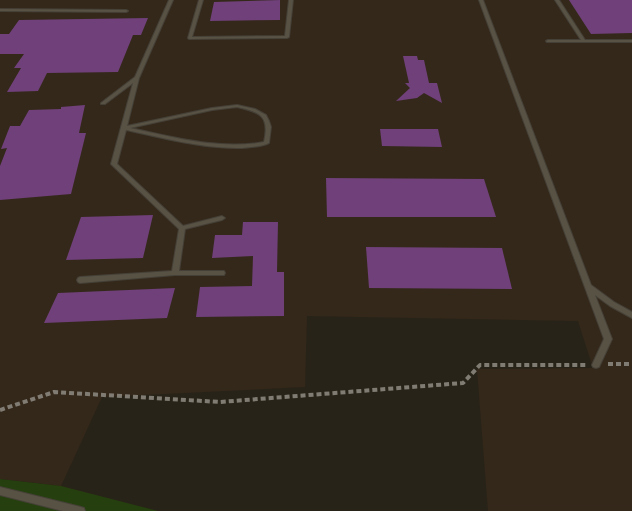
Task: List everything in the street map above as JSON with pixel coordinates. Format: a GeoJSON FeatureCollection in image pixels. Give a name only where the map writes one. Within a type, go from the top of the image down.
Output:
{"type":"FeatureCollection","features":[{"type":"Feature","properties":{"kind":"lane"},"geometry":{"type":"LineString","coordinates":[[171,0],[137,78],[114,164],[182,228]]}},
{"type":"Feature","properties":{"kind":"lane"},"geometry":{"type":"LineString","coordinates":[[201,0],[190,38],[287,37],[291,0]]}},
{"type":"Feature","properties":{"kind":"lane"},"geometry":{"type":"LineString","coordinates":[[481,0],[608,339],[596,365]]}},
{"type":"Feature","properties":{"kind":"lane"},"geometry":{"type":"LineString","coordinates":[[557,0],[584,41]]}},
{"type":"Feature","properties":{"kind":"lane"},"geometry":{"type":"LineString","coordinates":[[0,10],[126,11]]}},
{"type":"Feature","properties":{"kind":"lane"},"geometry":{"type":"LineString","coordinates":[[548,41],[632,41]]}},
{"type":"Feature","properties":{"kind":"lane"},"geometry":{"type":"LineString","coordinates":[[103,103],[137,78]]}},
{"type":"Feature","properties":{"kind":"lane"},"geometry":{"type":"LineString","coordinates":[[237,106],[253,110],[266,117],[270,129],[266,143],[251,147],[221,146],[123,128],[212,109],[237,106]]}},
{"type":"Feature","properties":{"kind":"lane"},"geometry":{"type":"LineString","coordinates":[[182,228],[222,218]]}},
{"type":"Feature","properties":{"kind":"lane"},"geometry":{"type":"LineString","coordinates":[[175,274],[182,228]]}},
{"type":"Feature","properties":{"kind":"lane"},"geometry":{"type":"LineString","coordinates":[[80,280],[222,273]]}},
{"type":"Feature","properties":{"kind":"lane"},"geometry":{"type":"LineString","coordinates":[[588,287],[632,315]]}},
{"type":"Feature","properties":{"kind":"lane"},"geometry":{"type":"LineString","coordinates":[[0,491],[82,511]]}},
{"type":"Feature","properties":{"kind":"path"},"geometry":{"type":"LineString","coordinates":[[0,410],[54,392],[220,402],[463,383],[480,364],[632,364]]}},
{"type":"Feature","properties":{"kind":"shaded area"},"geometry":{"type":"Polygon","coordinates":[[[0,0],[632,0],[632,511],[488,511],[477,369],[593,368],[578,321],[307,316],[305,387],[102,397],[61,486],[0,479],[0,0]]]}},
{"type":"Feature","properties":{"kind":"green space"},"geometry":{"type":"Polygon","coordinates":[[[0,479],[61,486],[158,511],[0,511],[0,479]]]}},
{"type":"Feature","properties":{"kind":"building"},"geometry":{"type":"Polygon","coordinates":[[[280,0],[280,20],[210,21],[214,2],[280,0]]]}},
{"type":"Feature","properties":{"kind":"building"},"geometry":{"type":"Polygon","coordinates":[[[569,0],[632,0],[632,33],[591,34],[569,0]]]}},
{"type":"Feature","properties":{"kind":"building"},"geometry":{"type":"Polygon","coordinates":[[[148,18],[141,35],[133,35],[118,72],[47,73],[38,91],[7,92],[21,68],[14,68],[24,54],[0,54],[0,34],[9,34],[19,20],[148,18]]]}},
{"type":"Feature","properties":{"kind":"building"},"geometry":{"type":"Polygon","coordinates":[[[403,56],[417,56],[418,60],[424,60],[429,83],[437,83],[442,103],[424,93],[417,98],[396,101],[410,88],[405,83],[409,83],[403,56]]]}},
{"type":"Feature","properties":{"kind":"building"},"geometry":{"type":"Polygon","coordinates":[[[85,105],[79,133],[86,133],[71,194],[0,200],[0,166],[7,148],[1,149],[10,126],[20,126],[29,110],[61,109],[61,107],[85,105]]]}},
{"type":"Feature","properties":{"kind":"building"},"geometry":{"type":"Polygon","coordinates":[[[380,129],[438,129],[442,147],[382,146],[380,129]]]}},
{"type":"Feature","properties":{"kind":"building"},"geometry":{"type":"Polygon","coordinates":[[[326,178],[484,179],[496,217],[327,217],[326,178]]]}},
{"type":"Feature","properties":{"kind":"building"},"geometry":{"type":"Polygon","coordinates":[[[153,215],[143,258],[66,260],[81,217],[153,215]]]}},
{"type":"Feature","properties":{"kind":"building"},"geometry":{"type":"Polygon","coordinates":[[[243,222],[278,222],[277,272],[284,272],[284,316],[196,317],[200,287],[252,286],[253,256],[212,258],[215,235],[242,235],[243,222]]]}},
{"type":"Feature","properties":{"kind":"building"},"geometry":{"type":"Polygon","coordinates":[[[366,247],[502,248],[512,289],[369,288],[366,247]]]}},
{"type":"Feature","properties":{"kind":"building"},"geometry":{"type":"Polygon","coordinates":[[[175,288],[167,318],[44,323],[58,293],[175,288]]]}}]}
